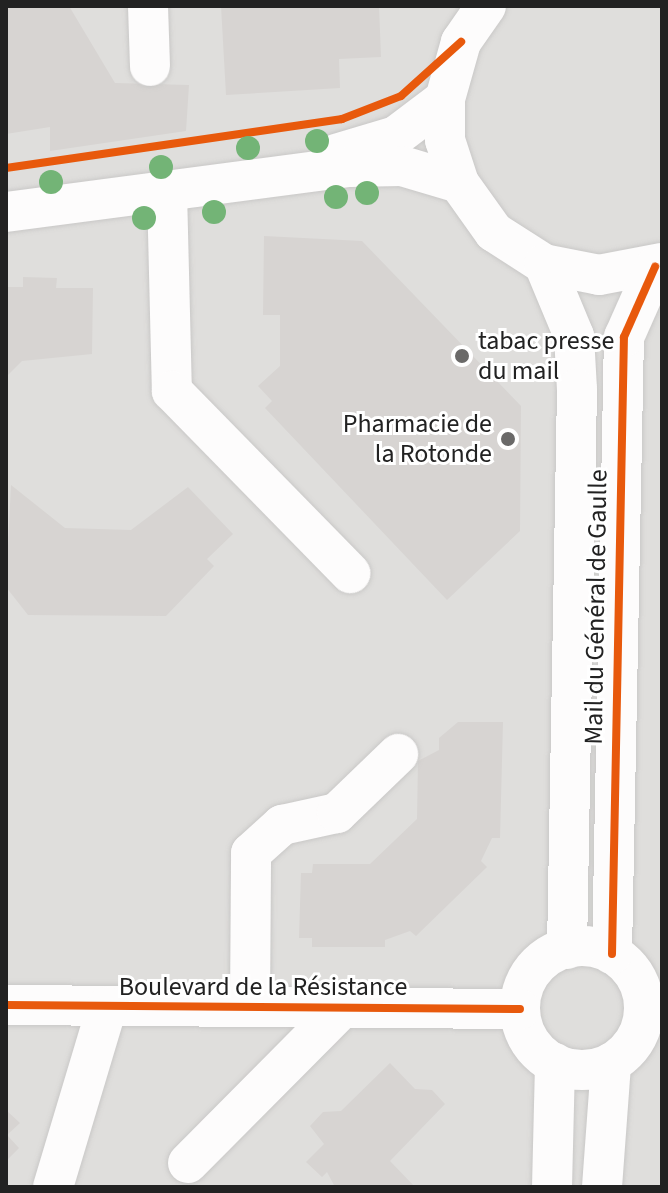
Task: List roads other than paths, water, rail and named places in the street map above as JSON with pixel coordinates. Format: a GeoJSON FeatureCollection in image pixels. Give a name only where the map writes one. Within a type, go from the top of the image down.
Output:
{"type":"FeatureCollection","features":[{"type":"Feature","properties":{"kind":"street"},"geometry":{"type":"LineString","coordinates":[[148,6],[150,66]]}},
{"type":"Feature","properties":{"kind":"street"},"geometry":{"type":"LineString","coordinates":[[486,6],[461,42],[445,99],[445,140],[459,183],[494,232],[544,264],[599,275],[658,265]]}},
{"type":"Feature","properties":{"kind":"street"},"geometry":{"type":"LineString","coordinates":[[243,180],[396,136],[445,99]]}},
{"type":"Feature","properties":{"kind":"street"},"geometry":{"type":"LineString","coordinates":[[6,212],[243,180],[402,166],[459,183]]}},
{"type":"Feature","properties":{"kind":"street"},"geometry":{"type":"LineString","coordinates":[[167,191],[172,391],[350,573]]}},
{"type":"Feature","properties":{"kind":"street","name":"Mail du Général de Gaulle"},"geometry":{"type":"LineString","coordinates":[[544,264],[574,336],[577,389],[567,949]]}},
{"type":"Feature","properties":{"kind":"street","name":"Mail du Général de Gaulle"},"geometry":{"type":"LineString","coordinates":[[612,954],[624,337],[658,265]]}},
{"type":"Feature","properties":{"kind":"street"},"geometry":{"type":"LineString","coordinates":[[250,1007],[251,853],[282,825],[337,813],[398,754]]}},
{"type":"Feature","properties":{"kind":"street"},"geometry":{"type":"LineString","coordinates":[[567,949],[612,954],[627,965],[654,1004],[636,1039],[611,1063],[588,1070],[555,1063],[531,1043],[520,1009],[538,964],[567,949]]}},
{"type":"Feature","properties":{"kind":"street","name":"Boulevard de la Résistance"},"geometry":{"type":"LineString","coordinates":[[6,1005],[520,1009]]}},
{"type":"Feature","properties":{"kind":"street"},"geometry":{"type":"LineString","coordinates":[[53,1187],[107,1007]]}},
{"type":"Feature","properties":{"kind":"street"},"geometry":{"type":"LineString","coordinates":[[188,1163],[342,1008]]}},
{"type":"Feature","properties":{"kind":"street"},"geometry":{"type":"LineString","coordinates":[[552,1187],[555,1063]]}},
{"type":"Feature","properties":{"kind":"street"},"geometry":{"type":"LineString","coordinates":[[602,1187],[611,1063]]}},
{"type":"Feature","properties":{"kind":"place","name":"tabac presse du mail"},"geometry":{"type":"Point","coordinates":[462,356]}},
{"type":"Feature","properties":{"kind":"place","name":"Pharmacie de la Rotonde"},"geometry":{"type":"Point","coordinates":[508,439]}}]}
